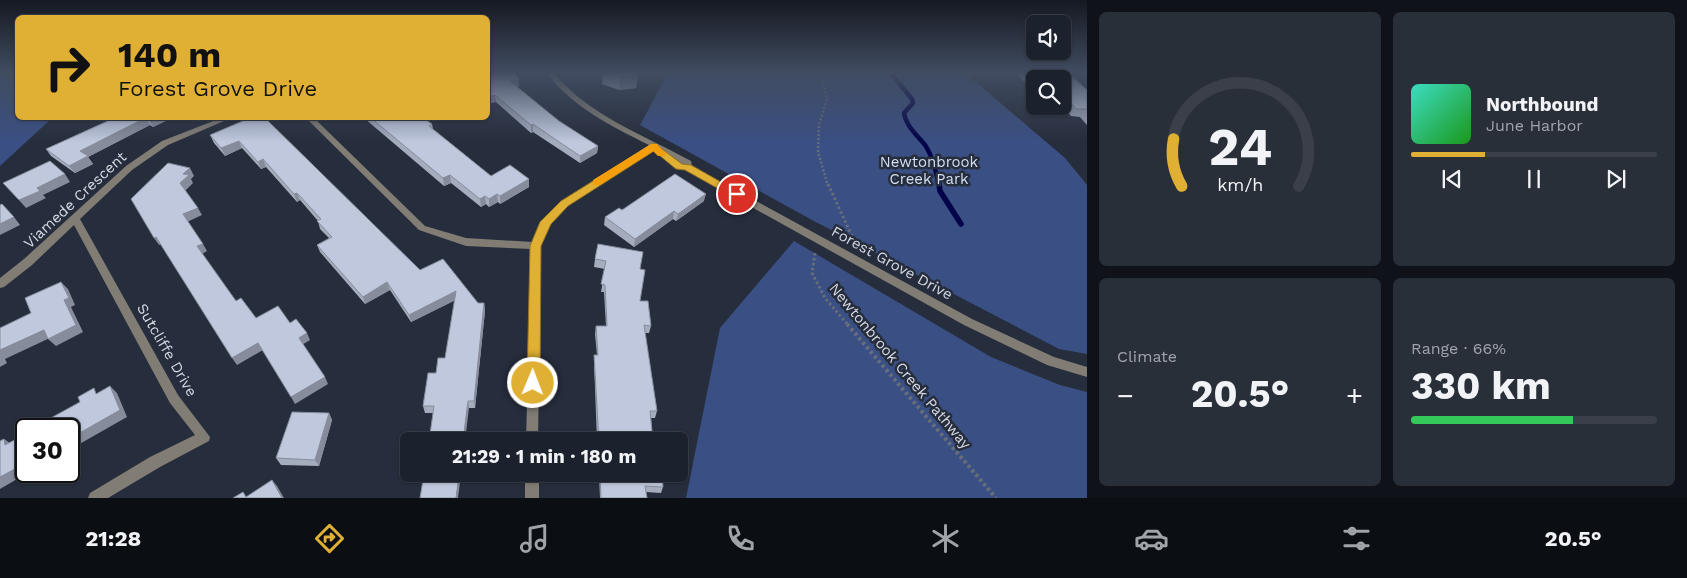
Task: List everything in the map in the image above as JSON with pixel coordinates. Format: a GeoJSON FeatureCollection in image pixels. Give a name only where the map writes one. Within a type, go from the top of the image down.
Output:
{"type":"FeatureCollection","features":[{"type":"Feature","properties":{"kind":"street","name":"Forest Grove Drive"},"geometry":{"type":"LineString","coordinates":[[569,95],[654,146],[680,167],[687,167],[968,322],[1051,361],[1087,372]]}},
{"type":"Feature","properties":{"kind":"street","name":"Viamede Crescent"},"geometry":{"type":"LineString","coordinates":[[0,284],[75,219],[108,186],[146,155],[188,132],[221,120]]}},
{"type":"Feature","properties":{"kind":"street"},"geometry":{"type":"LineString","coordinates":[[312,120],[422,228],[466,242],[536,246]]}},
{"type":"Feature","properties":{"kind":"street"},"geometry":{"type":"LineString","coordinates":[[532,432],[536,246],[546,222],[565,203],[654,146]]}},
{"type":"Feature","properties":{"kind":"street","name":"Sutcliffe Drive"},"geometry":{"type":"LineString","coordinates":[[75,219],[174,399],[204,437],[155,462],[95,498]]}},
{"type":"Feature","properties":{"kind":"street"},"geometry":{"type":"LineString","coordinates":[[532,482],[532,498]]}},
{"type":"Feature","properties":{"kind":"path"},"geometry":{"type":"LineString","coordinates":[[825,95],[826,99],[818,125],[818,152],[829,189],[862,262]]}},
{"type":"Feature","properties":{"kind":"path","name":"Newtonbrook Creek Pathway"},"geometry":{"type":"LineString","coordinates":[[819,239],[812,273],[825,298],[996,498]]}},
{"type":"Feature","properties":{"kind":"green space"},"geometry":{"type":"Polygon","coordinates":[[[0,95],[15,95],[15,120],[50,120],[0,166],[0,95]]]}},
{"type":"Feature","properties":{"kind":"green space","name":"Newtonbrook Creek Park"},"geometry":{"type":"Polygon","coordinates":[[[656,95],[991,95],[1065,158],[1087,185],[1087,354],[1059,349],[812,220],[640,125],[656,95]]]}},
{"type":"Feature","properties":{"kind":"green space"},"geometry":{"type":"Polygon","coordinates":[[[794,241],[991,357],[1060,385],[1087,392],[1087,498],[686,498],[720,328],[794,241]]]}},
{"type":"Feature","properties":{"kind":"building"},"geometry":{"type":"Polygon","coordinates":[[[495,95],[527,95],[559,121],[598,146],[580,156],[533,124],[531,125],[495,95]]]}},
{"type":"Feature","properties":{"kind":"building"},"geometry":{"type":"Polygon","coordinates":[[[1071,95],[1087,95],[1086,109],[1076,109],[1071,103],[1071,95]]]}},
{"type":"Feature","properties":{"kind":"building"},"geometry":{"type":"Polygon","coordinates":[[[106,120],[141,120],[80,151],[88,156],[69,166],[46,149],[108,121],[106,120]]]}},
{"type":"Feature","properties":{"kind":"building"},"geometry":{"type":"Polygon","coordinates":[[[245,120],[267,120],[420,270],[443,259],[478,303],[484,303],[474,401],[468,401],[464,432],[430,432],[434,406],[423,406],[428,373],[436,373],[438,358],[445,358],[456,291],[409,315],[387,282],[363,297],[317,245],[332,237],[317,221],[321,219],[297,193],[294,194],[263,159],[258,162],[239,141],[221,148],[210,135],[245,120]]]}},
{"type":"Feature","properties":{"kind":"building"},"geometry":{"type":"Polygon","coordinates":[[[373,120],[426,120],[432,124],[429,126],[491,176],[510,165],[529,179],[500,196],[497,194],[489,199],[485,196],[480,199],[450,175],[443,178],[373,120]]]}},
{"type":"Feature","properties":{"kind":"building"},"geometry":{"type":"Polygon","coordinates":[[[50,161],[65,174],[37,188],[40,191],[19,200],[3,183],[50,161]]]}},
{"type":"Feature","properties":{"kind":"building"},"geometry":{"type":"Polygon","coordinates":[[[168,163],[190,168],[183,174],[189,175],[180,183],[198,208],[183,214],[203,244],[197,246],[236,301],[241,298],[256,318],[278,306],[290,323],[296,319],[307,333],[299,338],[325,377],[291,397],[258,343],[232,358],[131,199],[168,163]]]}},
{"type":"Feature","properties":{"kind":"building"},"geometry":{"type":"Polygon","coordinates":[[[675,174],[706,194],[678,214],[674,211],[635,239],[605,217],[619,208],[622,210],[675,174]]]}},
{"type":"Feature","properties":{"kind":"building"},"geometry":{"type":"Polygon","coordinates":[[[2,204],[14,217],[0,224],[0,205],[2,204]]]}},
{"type":"Feature","properties":{"kind":"building"},"geometry":{"type":"Polygon","coordinates":[[[598,244],[643,252],[640,269],[645,270],[640,301],[648,301],[651,326],[644,325],[657,411],[650,411],[652,432],[598,432],[594,355],[598,355],[596,326],[607,326],[605,285],[601,284],[606,261],[595,259],[598,244]]]}},
{"type":"Feature","properties":{"kind":"building"},"geometry":{"type":"Polygon","coordinates":[[[61,282],[69,298],[64,300],[76,325],[48,339],[44,330],[0,350],[0,328],[31,313],[25,298],[61,282]]]}},
{"type":"Feature","properties":{"kind":"building"},"geometry":{"type":"Polygon","coordinates":[[[110,386],[120,410],[80,433],[80,418],[51,418],[80,402],[78,397],[94,388],[96,394],[110,386]]]}},
{"type":"Feature","properties":{"kind":"building"},"geometry":{"type":"Polygon","coordinates":[[[292,412],[329,413],[315,460],[276,458],[292,412]]]}},
{"type":"Feature","properties":{"kind":"building"},"geometry":{"type":"Polygon","coordinates":[[[4,439],[5,445],[15,440],[15,469],[0,477],[0,441],[4,439]]]}},
{"type":"Feature","properties":{"kind":"building"},"geometry":{"type":"Polygon","coordinates":[[[272,480],[282,498],[233,498],[243,492],[246,497],[272,480]]]}},
{"type":"Feature","properties":{"kind":"building"},"geometry":{"type":"Polygon","coordinates":[[[423,482],[458,482],[456,498],[420,498],[423,482]]]}},
{"type":"Feature","properties":{"kind":"building"},"geometry":{"type":"Polygon","coordinates":[[[600,482],[663,482],[663,487],[645,486],[647,498],[601,498],[600,482]]]}},
{"type":"Feature","properties":{"kind":"waterway"},"geometry":{"type":"LineString","coordinates":[[909,95],[913,103],[904,113],[905,118],[928,150],[939,186]]}},
{"type":"Feature","properties":{"kind":"waterway"},"geometry":{"type":"LineString","coordinates":[[939,184],[940,191],[961,224]]}},
{"type":"Feature","properties":{"kind":"slow traffic"},"geometry":{"type":"LineString","coordinates":[[597,183],[654,146],[662,154]]}},
{"type":"Feature","properties":{"kind":"route"},"geometry":{"type":"LineString","coordinates":[[533,383],[536,246],[546,222],[565,203],[654,146],[666,158],[680,167],[687,167],[737,194]]}}]}
